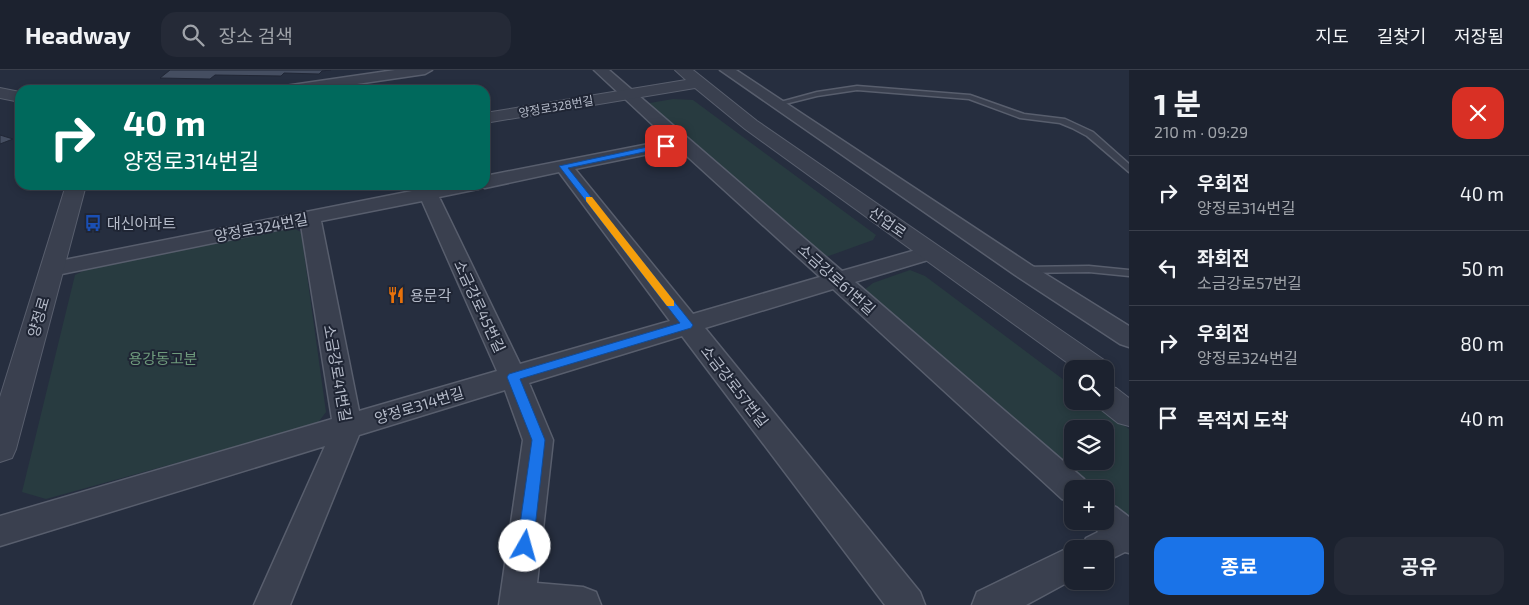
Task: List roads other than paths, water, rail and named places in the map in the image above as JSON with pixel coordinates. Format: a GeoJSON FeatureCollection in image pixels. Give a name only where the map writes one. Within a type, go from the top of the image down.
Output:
{"type":"FeatureCollection","features":[{"type":"Feature","properties":{"kind":"street"},"geometry":{"type":"LineString","coordinates":[[327,85],[377,79],[424,70]]}},
{"type":"Feature","properties":{"kind":"street","name":"소금강로61번길"},"geometry":{"type":"LineString","coordinates":[[601,70],[1064,481]]}},
{"type":"Feature","properties":{"kind":"street"},"geometry":{"type":"LineString","coordinates":[[727,70],[1023,270],[1129,338]]}},
{"type":"Feature","properties":{"kind":"street","name":"양정로328번길"},"geometry":{"type":"LineString","coordinates":[[490,117],[628,94],[684,77]]}},
{"type":"Feature","properties":{"kind":"street","name":"산업로"},"geometry":{"type":"LineString","coordinates":[[684,77],[736,127],[922,255],[1083,360]]}},
{"type":"Feature","properties":{"kind":"street"},"geometry":{"type":"LineString","coordinates":[[0,93],[15,96]]}},
{"type":"Feature","properties":{"kind":"street"},"geometry":{"type":"LineString","coordinates":[[490,181],[683,142]]}},
{"type":"Feature","properties":{"kind":"street","name":"소금강로57번길"},"geometry":{"type":"LineString","coordinates":[[563,166],[907,605]]}},
{"type":"Feature","properties":{"kind":"street","name":"양정로"},"geometry":{"type":"LineString","coordinates":[[2,434],[52,270],[80,190]]}},
{"type":"Feature","properties":{"kind":"street","name":"양정로324번길"},"geometry":{"type":"LineString","coordinates":[[52,270],[310,218],[422,190]]}},
{"type":"Feature","properties":{"kind":"street","name":"소금강로45번길"},"geometry":{"type":"LineString","coordinates":[[426,190],[513,377],[538,440],[518,602]]}},
{"type":"Feature","properties":{"kind":"street","name":"소금강로41번길"},"geometry":{"type":"LineString","coordinates":[[272,605],[348,427],[310,218]]}},
{"type":"Feature","properties":{"kind":"street","name":"산업로"},"geometry":{"type":"LineString","coordinates":[[922,255],[1064,367]]}},
{"type":"Feature","properties":{"kind":"street","name":"양정로314번길"},"geometry":{"type":"LineString","coordinates":[[0,531],[922,255]]}},
{"type":"Feature","properties":{"kind":"street"},"geometry":{"type":"LineString","coordinates":[[1114,380],[1129,391]]}},
{"type":"Feature","properties":{"kind":"street"},"geometry":{"type":"LineString","coordinates":[[1114,403],[1129,414]]}},
{"type":"Feature","properties":{"kind":"street"},"geometry":{"type":"LineString","coordinates":[[990,605],[1064,566]]}},
{"type":"Feature","properties":{"kind":"street"},"geometry":{"type":"LineString","coordinates":[[518,602],[583,605]]}},
{"type":"Feature","properties":{"kind":"lane"},"geometry":{"type":"LineString","coordinates":[[777,104],[817,94],[857,88],[970,97],[1023,116],[1062,121],[1075,126],[1090,134],[1129,169]]}},
{"type":"Feature","properties":{"kind":"lane"},"geometry":{"type":"LineString","coordinates":[[1023,270],[1090,269],[1129,273]]}},
{"type":"Feature","properties":{"kind":"place","name":"대신아파트"},"geometry":{"type":"Point","coordinates":[93,223]}},
{"type":"Feature","properties":{"kind":"place","name":"용문각"},"geometry":{"type":"Point","coordinates":[396,295]}},
{"type":"Feature","properties":{"kind":"park label","name":"용강동고분"},"geometry":{"type":"Point","coordinates":[163,358]}}]}
